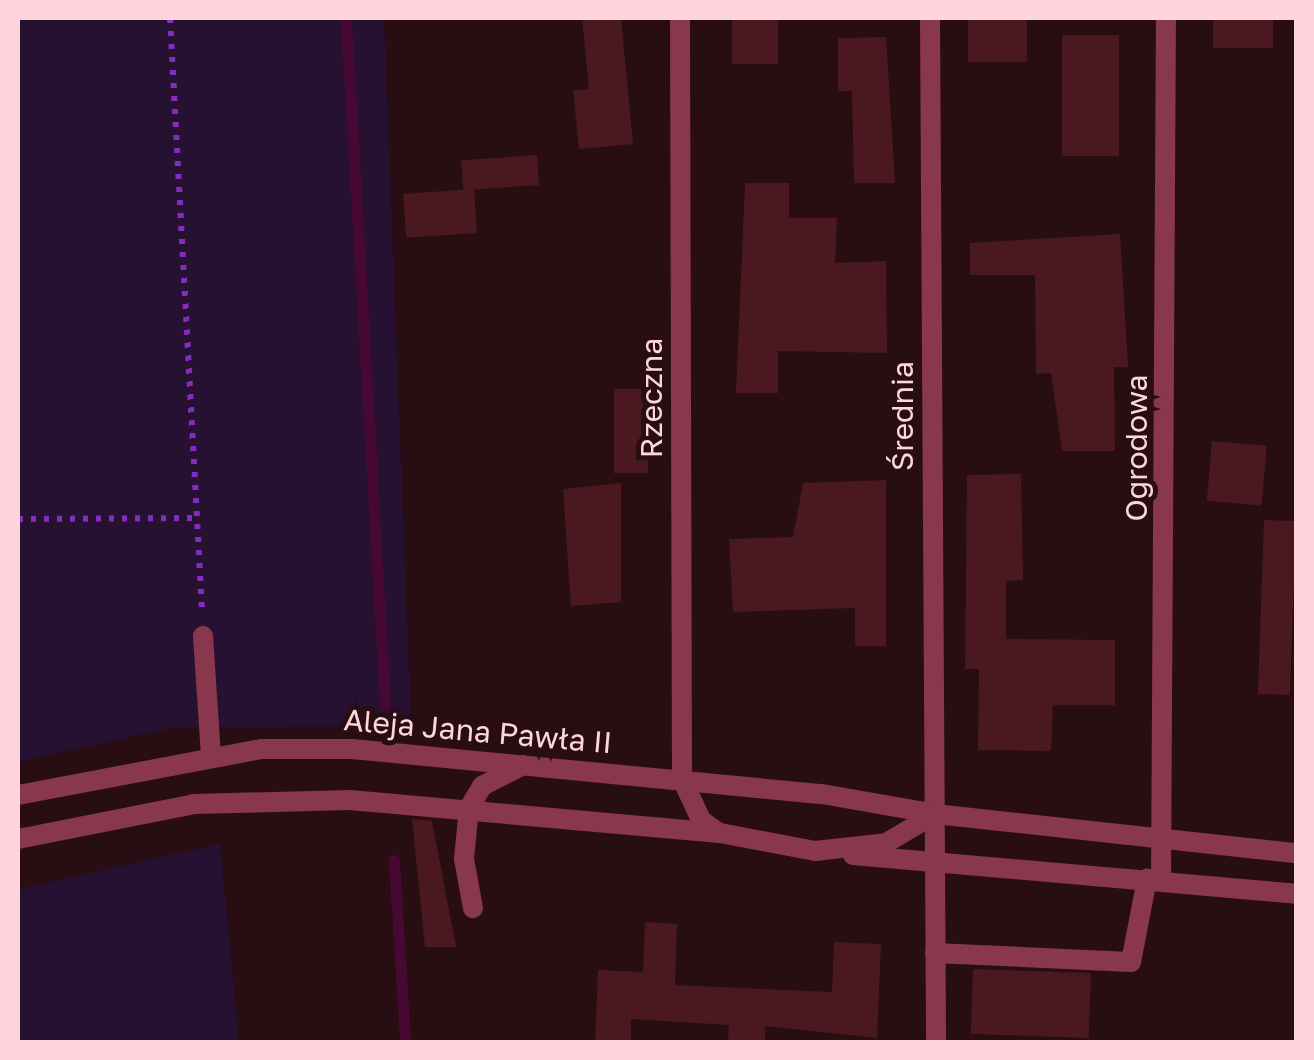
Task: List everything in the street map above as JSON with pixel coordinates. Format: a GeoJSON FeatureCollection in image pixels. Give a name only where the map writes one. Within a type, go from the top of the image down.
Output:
{"type":"FeatureCollection","features":[{"type":"Feature","properties":{"kind":"street","name":"Rzeczna"},"geometry":{"type":"LineString","coordinates":[[680,18],[682,779]]}},
{"type":"Feature","properties":{"kind":"street","name":"Średnia"},"geometry":{"type":"LineString","coordinates":[[930,18],[936,1042]]}},
{"type":"Feature","properties":{"kind":"street","name":"Ogrodowa"},"geometry":{"type":"LineString","coordinates":[[935,952],[1130,962],[1164,840],[1166,18]]}},
{"type":"Feature","properties":{"kind":"street"},"geometry":{"type":"LineString","coordinates":[[203,636],[211,756]]}},
{"type":"Feature","properties":{"kind":"street","name":"Aleja Jana Pawła II"},"geometry":{"type":"LineString","coordinates":[[18,795],[211,756],[352,749],[682,779],[935,814],[1296,853]]}},
{"type":"Feature","properties":{"kind":"street"},"geometry":{"type":"LineString","coordinates":[[473,908],[464,859],[470,808],[482,786],[530,763]]}},
{"type":"Feature","properties":{"kind":"street"},"geometry":{"type":"LineString","coordinates":[[682,779],[701,820],[720,833]]}},
{"type":"Feature","properties":{"kind":"street"},"geometry":{"type":"LineString","coordinates":[[18,839],[194,804],[350,800],[720,833],[935,868],[1154,879],[1296,894]]}},
{"type":"Feature","properties":{"kind":"street"},"geometry":{"type":"LineString","coordinates":[[821,850],[886,843],[935,814]]}},
{"type":"Feature","properties":{"kind":"path"},"geometry":{"type":"LineString","coordinates":[[170,18],[203,636]]}},
{"type":"Feature","properties":{"kind":"path"},"geometry":{"type":"LineString","coordinates":[[18,519],[198,518]]}},
{"type":"Feature","properties":{"kind":"shaded area"},"geometry":{"type":"Polygon","coordinates":[[[18,18],[384,18],[411,726],[170,728],[18,762],[18,18]]]}},
{"type":"Feature","properties":{"kind":"shaded area"},"geometry":{"type":"Polygon","coordinates":[[[220,844],[239,1042],[18,1042],[18,889],[220,844]]]}},
{"type":"Feature","properties":{"kind":"building"},"geometry":{"type":"Polygon","coordinates":[[[582,18],[621,18],[633,144],[579,149],[573,90],[589,89],[582,18]]]}},
{"type":"Feature","properties":{"kind":"building"},"geometry":{"type":"Polygon","coordinates":[[[968,18],[1027,18],[1027,62],[968,62],[968,18]]]}},
{"type":"Feature","properties":{"kind":"building"},"geometry":{"type":"Polygon","coordinates":[[[1213,18],[1273,18],[1273,48],[1213,48],[1213,18]]]}},
{"type":"Feature","properties":{"kind":"building"},"geometry":{"type":"Polygon","coordinates":[[[732,20],[778,20],[778,64],[732,64],[732,20]]]}},
{"type":"Feature","properties":{"kind":"building"},"geometry":{"type":"Polygon","coordinates":[[[1062,35],[1119,35],[1119,156],[1062,156],[1062,35]]]}},
{"type":"Feature","properties":{"kind":"building"},"geometry":{"type":"Polygon","coordinates":[[[886,37],[895,183],[854,183],[852,91],[838,91],[838,38],[886,37]]]}},
{"type":"Feature","properties":{"kind":"building"},"geometry":{"type":"Polygon","coordinates":[[[537,155],[539,185],[463,190],[461,160],[537,155]]]}},
{"type":"Feature","properties":{"kind":"building"},"geometry":{"type":"Polygon","coordinates":[[[745,183],[789,183],[789,218],[837,218],[835,263],[886,261],[887,353],[778,351],[778,393],[736,393],[745,183]]]}},
{"type":"Feature","properties":{"kind":"building"},"geometry":{"type":"Polygon","coordinates":[[[474,189],[477,233],[406,238],[403,194],[474,189]]]}},
{"type":"Feature","properties":{"kind":"building"},"geometry":{"type":"Polygon","coordinates":[[[1120,234],[1128,367],[1114,367],[1115,451],[1062,451],[1051,373],[1036,374],[1035,275],[970,275],[970,243],[1120,234]]]}},
{"type":"Feature","properties":{"kind":"building"},"geometry":{"type":"Polygon","coordinates":[[[614,389],[648,389],[648,473],[614,473],[614,389]]]}},
{"type":"Feature","properties":{"kind":"building"},"geometry":{"type":"Polygon","coordinates":[[[1212,441],[1267,446],[1262,506],[1207,501],[1212,441]]]}},
{"type":"Feature","properties":{"kind":"building"},"geometry":{"type":"Polygon","coordinates":[[[1021,474],[1023,580],[1006,581],[1006,639],[1115,640],[1115,705],[1053,705],[1051,751],[978,750],[979,669],[965,669],[967,475],[1021,474]]]}},
{"type":"Feature","properties":{"kind":"building"},"geometry":{"type":"Polygon","coordinates":[[[886,480],[886,646],[855,646],[855,608],[733,612],[729,539],[793,537],[803,483],[886,480]]]}},
{"type":"Feature","properties":{"kind":"building"},"geometry":{"type":"Polygon","coordinates":[[[621,483],[621,602],[571,606],[563,489],[621,483]]]}},
{"type":"Feature","properties":{"kind":"building"},"geometry":{"type":"Polygon","coordinates":[[[1264,520],[1296,521],[1290,695],[1258,694],[1264,520]]]}},
{"type":"Feature","properties":{"kind":"building"},"geometry":{"type":"Polygon","coordinates":[[[412,819],[432,821],[456,947],[425,947],[412,819]]]}},
{"type":"Feature","properties":{"kind":"building"},"geometry":{"type":"Polygon","coordinates":[[[645,922],[677,924],[675,985],[832,992],[834,942],[881,944],[877,1038],[765,1026],[765,1041],[728,1040],[729,1025],[631,1019],[631,1042],[595,1042],[598,970],[643,972],[645,922]]]}},
{"type":"Feature","properties":{"kind":"building"},"geometry":{"type":"Polygon","coordinates":[[[973,969],[1091,973],[1089,1038],[971,1034],[973,969]]]}},
{"type":"Feature","properties":{"kind":"waterway"},"geometry":{"type":"LineString","coordinates":[[346,18],[385,705]]}},
{"type":"Feature","properties":{"kind":"waterway"},"geometry":{"type":"LineString","coordinates":[[394,860],[405,1042]]}}]}
